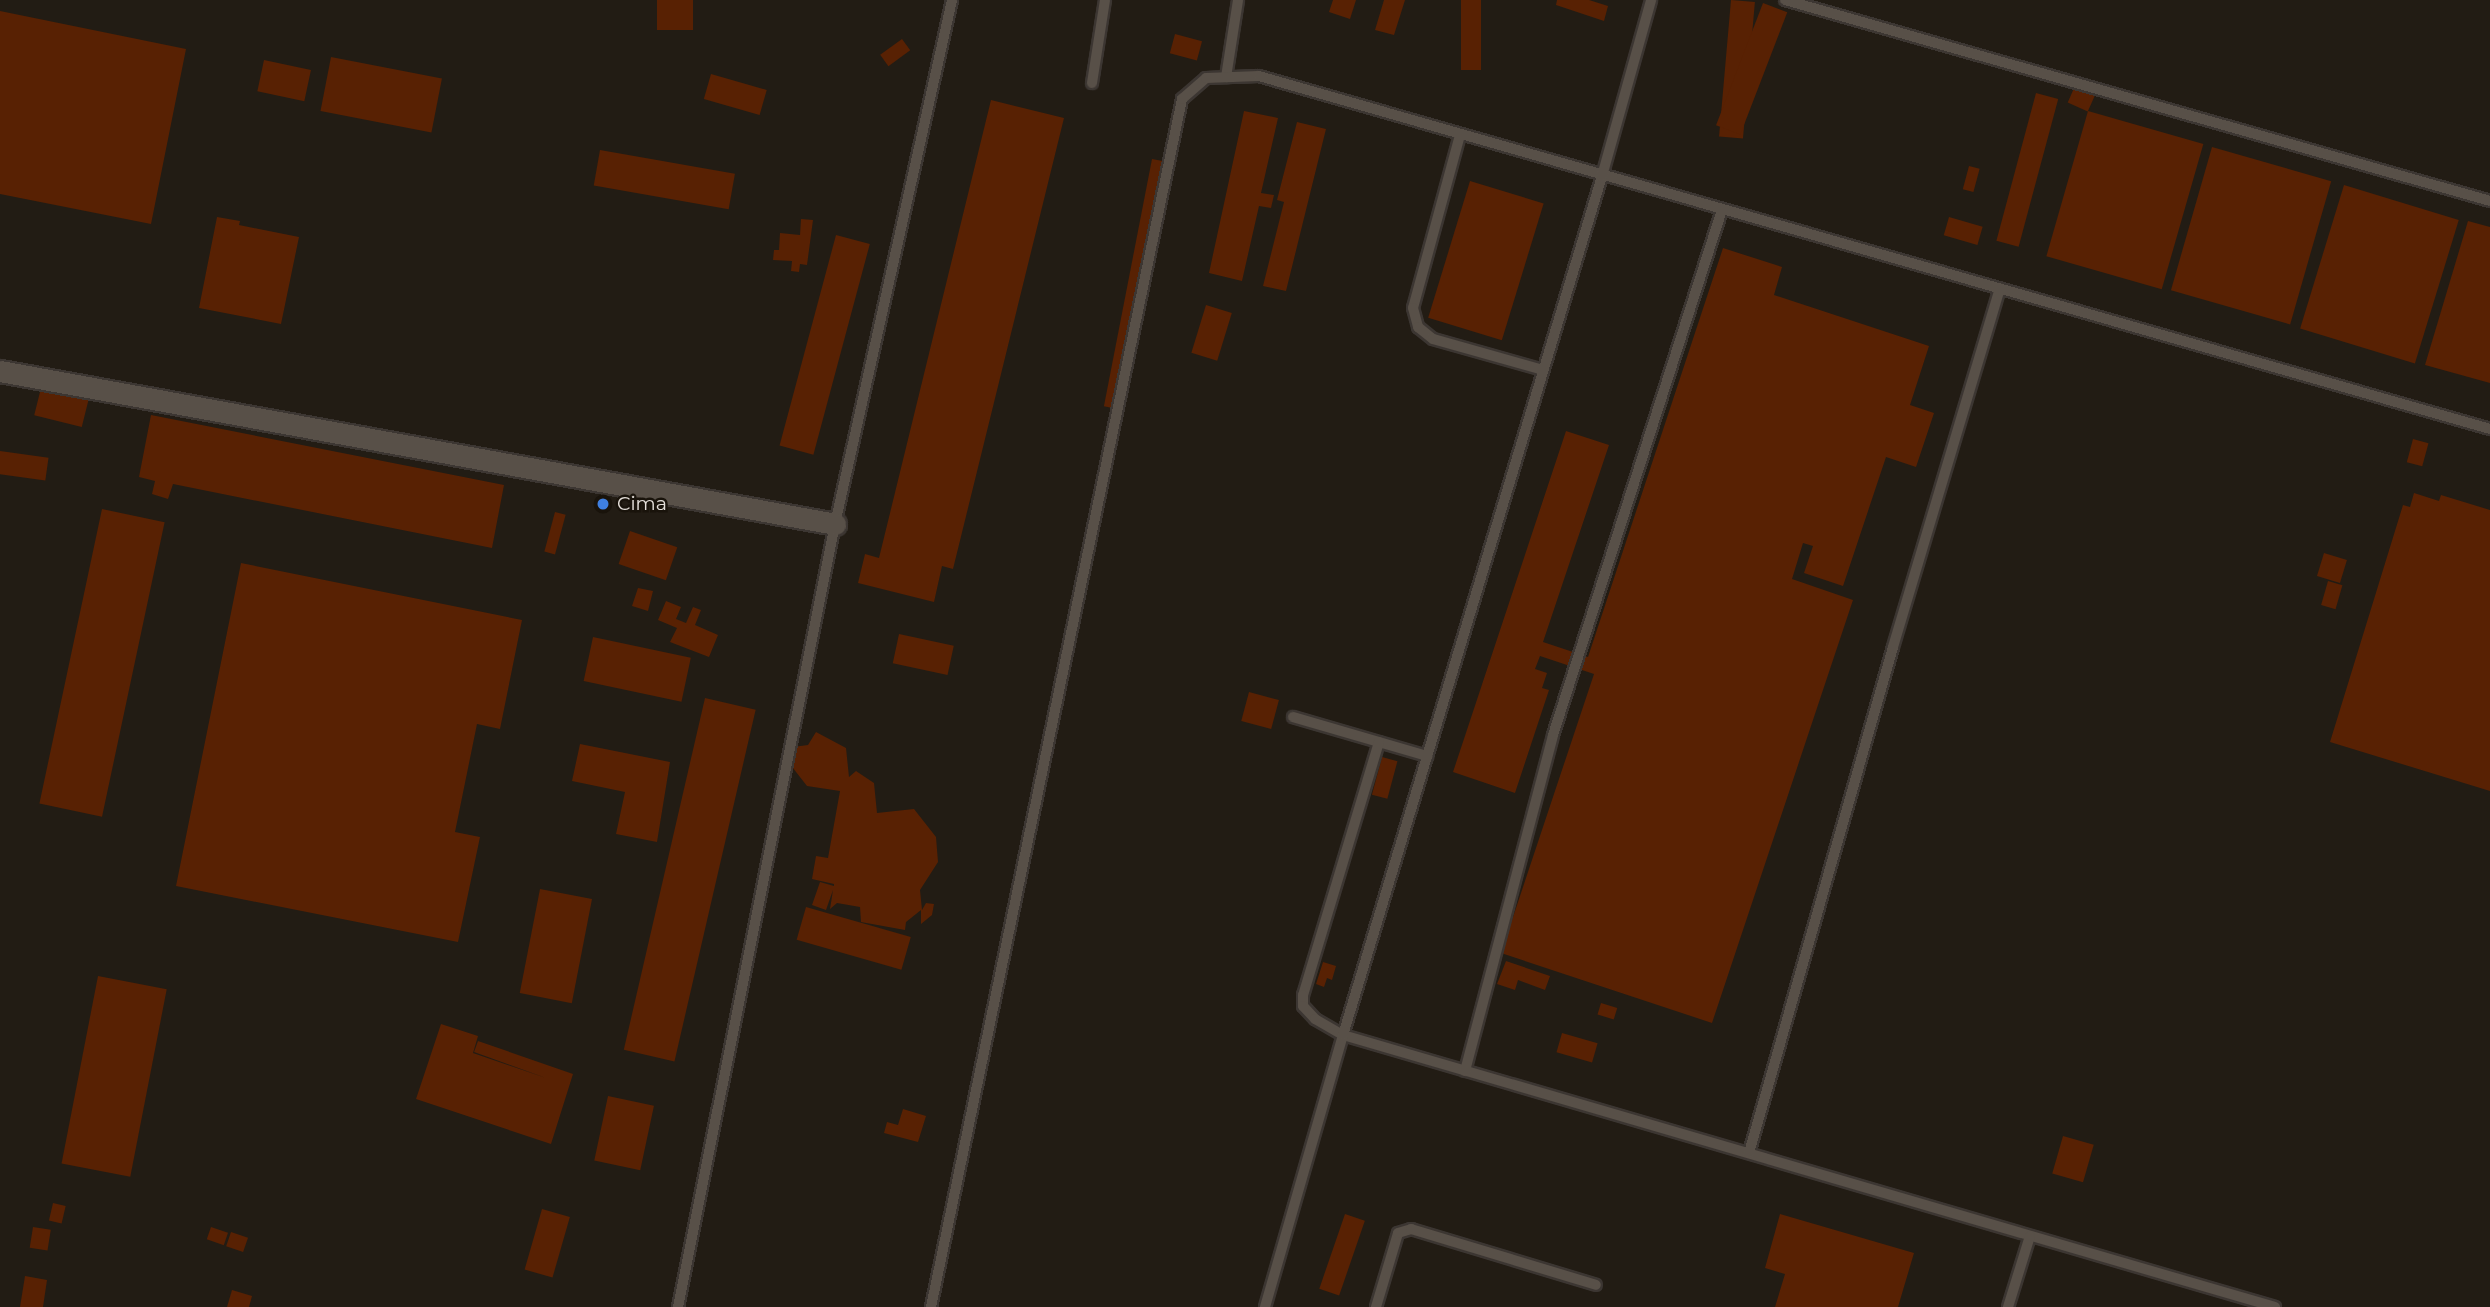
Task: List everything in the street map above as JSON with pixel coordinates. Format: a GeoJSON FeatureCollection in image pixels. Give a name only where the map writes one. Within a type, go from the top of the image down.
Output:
{"type":"FeatureCollection","features":[{"type":"Feature","properties":{"kind":"street"},"geometry":{"type":"LineString","coordinates":[[0,371],[835,524]]}},
{"type":"Feature","properties":{"kind":"lane"},"geometry":{"type":"LineString","coordinates":[[678,1307],[835,524],[953,0]]}},
{"type":"Feature","properties":{"kind":"lane"},"geometry":{"type":"LineString","coordinates":[[1092,83],[1105,0]]}},
{"type":"Feature","properties":{"kind":"lane"},"geometry":{"type":"LineString","coordinates":[[1226,77],[1238,0]]}},
{"type":"Feature","properties":{"kind":"lane"},"geometry":{"type":"LineString","coordinates":[[1265,1307],[1343,1035],[1602,176],[1651,0]]}},
{"type":"Feature","properties":{"kind":"lane"},"geometry":{"type":"LineString","coordinates":[[1785,0],[2490,201]]}},
{"type":"Feature","properties":{"kind":"lane"},"geometry":{"type":"LineString","coordinates":[[931,1307],[1182,99],[1206,78],[1259,76],[2490,429]]}},
{"type":"Feature","properties":{"kind":"lane"},"geometry":{"type":"LineString","coordinates":[[1460,135],[1413,308],[1418,327],[1433,339],[1544,370]]}},
{"type":"Feature","properties":{"kind":"lane"},"geometry":{"type":"LineString","coordinates":[[1465,1071],[1553,735],[1722,210]]}},
{"type":"Feature","properties":{"kind":"lane"},"geometry":{"type":"LineString","coordinates":[[1749,1153],[1893,646],[2000,289]]}},
{"type":"Feature","properties":{"kind":"lane"},"geometry":{"type":"LineString","coordinates":[[1293,718],[1427,756]]}},
{"type":"Feature","properties":{"kind":"lane"},"geometry":{"type":"LineString","coordinates":[[1379,742],[1303,995],[1303,1006],[1315,1019],[1343,1035],[2275,1307]]}},
{"type":"Feature","properties":{"kind":"lane"},"geometry":{"type":"LineString","coordinates":[[1376,1307],[1398,1233],[1411,1229],[1597,1285]]}},
{"type":"Feature","properties":{"kind":"lane"},"geometry":{"type":"LineString","coordinates":[[2008,1307],[2030,1236]]}},
{"type":"Feature","properties":{"kind":"building"},"geometry":{"type":"Polygon","coordinates":[[[657,0],[693,0],[693,30],[657,30],[657,0]]]}},
{"type":"Feature","properties":{"kind":"building"},"geometry":{"type":"Polygon","coordinates":[[[1333,0],[1356,0],[1350,19],[1329,12],[1333,0]]]}},
{"type":"Feature","properties":{"kind":"building"},"geometry":{"type":"Polygon","coordinates":[[[1384,0],[1405,0],[1394,35],[1375,30],[1384,0]]]}},
{"type":"Feature","properties":{"kind":"building"},"geometry":{"type":"Polygon","coordinates":[[[1461,0],[1481,0],[1481,70],[1461,70],[1461,0]]]}},
{"type":"Feature","properties":{"kind":"building"},"geometry":{"type":"Polygon","coordinates":[[[1557,0],[1589,0],[1608,6],[1604,21],[1556,5],[1557,0]]]}},
{"type":"Feature","properties":{"kind":"building"},"geometry":{"type":"Polygon","coordinates":[[[1731,0],[1755,2],[1743,139],[1719,136],[1731,0]]]}},
{"type":"Feature","properties":{"kind":"building"},"geometry":{"type":"Polygon","coordinates":[[[1763,3],[1787,12],[1740,135],[1716,125],[1763,3]]]}},
{"type":"Feature","properties":{"kind":"building"},"geometry":{"type":"Polygon","coordinates":[[[0,11],[186,49],[151,224],[0,194],[0,11]]]}},
{"type":"Feature","properties":{"kind":"building"},"geometry":{"type":"Polygon","coordinates":[[[1175,34],[1202,41],[1197,61],[1170,53],[1175,34]]]}},
{"type":"Feature","properties":{"kind":"building"},"geometry":{"type":"Polygon","coordinates":[[[902,39],[910,50],[888,66],[880,55],[902,39]]]}},
{"type":"Feature","properties":{"kind":"building"},"geometry":{"type":"Polygon","coordinates":[[[331,57],[442,79],[431,133],[321,111],[331,57]]]}},
{"type":"Feature","properties":{"kind":"building"},"geometry":{"type":"Polygon","coordinates":[[[264,60],[311,70],[304,101],[257,91],[264,60]]]}},
{"type":"Feature","properties":{"kind":"building"},"geometry":{"type":"Polygon","coordinates":[[[711,74],[767,90],[760,115],[704,99],[711,74]]]}},
{"type":"Feature","properties":{"kind":"building"},"geometry":{"type":"Polygon","coordinates":[[[2075,86],[2095,95],[2088,111],[2068,102],[2075,86]]]}},
{"type":"Feature","properties":{"kind":"building"},"geometry":{"type":"Polygon","coordinates":[[[2036,93],[2058,99],[2019,247],[1996,241],[2036,93]]]}},
{"type":"Feature","properties":{"kind":"building"},"geometry":{"type":"Polygon","coordinates":[[[991,100],[1064,118],[953,569],[942,566],[934,602],[858,583],[865,554],[879,558],[991,100]]]}},
{"type":"Feature","properties":{"kind":"building"},"geometry":{"type":"Polygon","coordinates":[[[1244,111],[1278,118],[1261,193],[1274,195],[1271,208],[1259,206],[1242,281],[1209,273],[1244,111]]]}},
{"type":"Feature","properties":{"kind":"building"},"geometry":{"type":"Polygon","coordinates":[[[2088,111],[2203,144],[2162,289],[2046,256],[2088,111]]]}},
{"type":"Feature","properties":{"kind":"building"},"geometry":{"type":"Polygon","coordinates":[[[1297,122],[1326,129],[1286,291],[1263,286],[1284,202],[1277,200],[1297,122]]]}},
{"type":"Feature","properties":{"kind":"building"},"geometry":{"type":"Polygon","coordinates":[[[2212,147],[2331,181],[2290,324],[2171,290],[2212,147]]]}},
{"type":"Feature","properties":{"kind":"building"},"geometry":{"type":"Polygon","coordinates":[[[600,150],[735,174],[729,209],[594,185],[600,150]]]}},
{"type":"Feature","properties":{"kind":"building"},"geometry":{"type":"Polygon","coordinates":[[[1152,159],[1167,162],[1119,409],[1104,406],[1152,159]]]}},
{"type":"Feature","properties":{"kind":"building"},"geometry":{"type":"Polygon","coordinates":[[[1969,166],[1980,169],[1973,192],[1963,189],[1969,166]]]}},
{"type":"Feature","properties":{"kind":"building"},"geometry":{"type":"Polygon","coordinates":[[[1470,181],[1544,204],[1502,340],[1428,318],[1470,181]]]}},
{"type":"Feature","properties":{"kind":"building"},"geometry":{"type":"Polygon","coordinates":[[[2344,185],[2459,220],[2415,364],[2300,328],[2344,185]]]}},
{"type":"Feature","properties":{"kind":"building"},"geometry":{"type":"Polygon","coordinates":[[[217,217],[240,221],[239,225],[299,237],[281,324],[199,308],[217,217]]]}},
{"type":"Feature","properties":{"kind":"building"},"geometry":{"type":"Polygon","coordinates":[[[1949,217],[1983,227],[1977,245],[1944,235],[1949,217]]]}},
{"type":"Feature","properties":{"kind":"building"},"geometry":{"type":"Polygon","coordinates":[[[801,219],[813,220],[807,265],[800,264],[799,272],[791,271],[792,261],[773,260],[774,250],[779,250],[780,233],[800,235],[801,219]]]}},
{"type":"Feature","properties":{"kind":"building"},"geometry":{"type":"Polygon","coordinates":[[[2468,221],[2490,227],[2490,383],[2425,365],[2468,221]]]}},
{"type":"Feature","properties":{"kind":"building"},"geometry":{"type":"Polygon","coordinates":[[[836,235],[870,244],[813,455],[780,446],[836,235]]]}},
{"type":"Feature","properties":{"kind":"building"},"geometry":{"type":"Polygon","coordinates":[[[1723,248],[1782,267],[1774,295],[1929,346],[1910,405],[1934,413],[1916,467],[1886,457],[1843,586],[1804,573],[1813,546],[1803,543],[1792,579],[1853,600],[1712,1023],[1501,953],[1594,674],[1540,656],[1535,669],[1547,673],[1542,688],[1549,690],[1515,793],[1453,772],[1566,431],[1609,445],[1543,642],[1588,657],[1723,248]]]}},
{"type":"Feature","properties":{"kind":"building"},"geometry":{"type":"Polygon","coordinates":[[[1206,305],[1232,313],[1217,361],[1191,353],[1206,305]]]}},
{"type":"Feature","properties":{"kind":"building"},"geometry":{"type":"Polygon","coordinates":[[[41,388],[89,400],[82,427],[34,415],[41,388]]]}},
{"type":"Feature","properties":{"kind":"building"},"geometry":{"type":"Polygon","coordinates":[[[151,415],[504,485],[492,548],[173,484],[168,499],[152,494],[155,481],[139,477],[151,415]]]}},
{"type":"Feature","properties":{"kind":"building"},"geometry":{"type":"Polygon","coordinates":[[[2413,439],[2428,443],[2422,466],[2407,462],[2413,439]]]}},
{"type":"Feature","properties":{"kind":"building"},"geometry":{"type":"Polygon","coordinates":[[[0,451],[49,458],[45,481],[0,474],[0,451]]]}},
{"type":"Feature","properties":{"kind":"building"},"geometry":{"type":"Polygon","coordinates":[[[2414,493],[2439,501],[2441,495],[2490,510],[2490,791],[2330,742],[2403,505],[2410,507],[2414,493]]]}},
{"type":"Feature","properties":{"kind":"building"},"geometry":{"type":"Polygon","coordinates":[[[102,509],[165,522],[102,817],[39,803],[102,509]]]}},
{"type":"Feature","properties":{"kind":"building"},"geometry":{"type":"Polygon","coordinates":[[[555,512],[566,515],[555,554],[544,552],[555,512]]]}},
{"type":"Feature","properties":{"kind":"building"},"geometry":{"type":"Polygon","coordinates":[[[630,531],[677,547],[666,580],[619,564],[630,531]]]}},
{"type":"Feature","properties":{"kind":"building"},"geometry":{"type":"Polygon","coordinates":[[[2324,553],[2347,560],[2340,583],[2317,576],[2324,553]]]}},
{"type":"Feature","properties":{"kind":"building"},"geometry":{"type":"Polygon","coordinates":[[[241,563],[522,620],[500,729],[477,724],[455,832],[480,837],[458,942],[176,886],[241,563]]]}},
{"type":"Feature","properties":{"kind":"building"},"geometry":{"type":"Polygon","coordinates":[[[2328,581],[2342,585],[2336,609],[2321,605],[2328,581]]]}},
{"type":"Feature","properties":{"kind":"building"},"geometry":{"type":"Polygon","coordinates":[[[638,588],[653,591],[648,611],[632,606],[638,588]]]}},
{"type":"Feature","properties":{"kind":"building"},"geometry":{"type":"Polygon","coordinates":[[[666,601],[681,607],[676,619],[686,623],[693,607],[701,610],[695,625],[718,635],[709,657],[670,642],[677,628],[658,620],[666,601]]]}},
{"type":"Feature","properties":{"kind":"building"},"geometry":{"type":"Polygon","coordinates":[[[899,634],[954,646],[948,675],[893,663],[899,634]]]}},
{"type":"Feature","properties":{"kind":"building"},"geometry":{"type":"Polygon","coordinates":[[[593,637],[691,658],[681,702],[584,681],[593,637]]]}},
{"type":"Feature","properties":{"kind":"building"},"geometry":{"type":"Polygon","coordinates":[[[1249,692],[1279,700],[1271,729],[1241,721],[1249,692]]]}},
{"type":"Feature","properties":{"kind":"building"},"geometry":{"type":"Polygon","coordinates":[[[705,698],[756,710],[674,1061],[624,1050],[705,698]]]}},
{"type":"Feature","properties":{"kind":"building"},"geometry":{"type":"Polygon","coordinates":[[[816,732],[846,748],[849,777],[856,771],[874,783],[877,813],[914,809],[936,837],[938,862],[920,890],[922,910],[926,903],[934,904],[932,915],[921,924],[921,910],[906,922],[905,930],[861,922],[860,907],[837,903],[830,909],[833,890],[826,910],[812,905],[820,882],[834,886],[812,879],[816,856],[828,858],[840,791],[807,786],[789,763],[793,747],[808,745],[816,732]]]}},
{"type":"Feature","properties":{"kind":"building"},"geometry":{"type":"Polygon","coordinates":[[[580,744],[670,762],[657,842],[616,834],[625,792],[572,781],[580,744]]]}},
{"type":"Feature","properties":{"kind":"building"},"geometry":{"type":"Polygon","coordinates":[[[1382,757],[1397,761],[1387,799],[1372,795],[1382,757]]]}},
{"type":"Feature","properties":{"kind":"building"},"geometry":{"type":"Polygon","coordinates":[[[540,889],[592,899],[572,1003],[520,993],[540,889]]]}},
{"type":"Feature","properties":{"kind":"building"},"geometry":{"type":"Polygon","coordinates":[[[806,907],[911,937],[901,970],[797,940],[806,907]]]}},
{"type":"Feature","properties":{"kind":"building"},"geometry":{"type":"Polygon","coordinates":[[[1506,961],[1550,976],[1545,990],[1518,980],[1515,990],[1497,984],[1506,961]]]}},
{"type":"Feature","properties":{"kind":"building"},"geometry":{"type":"Polygon","coordinates":[[[1323,962],[1336,966],[1332,980],[1327,978],[1324,987],[1316,984],[1323,962]]]}},
{"type":"Feature","properties":{"kind":"building"},"geometry":{"type":"Polygon","coordinates":[[[98,976],[167,989],[130,1177],[62,1163],[98,976]]]}},
{"type":"Feature","properties":{"kind":"building"},"geometry":{"type":"Polygon","coordinates":[[[1601,1003],[1617,1008],[1614,1019],[1597,1014],[1601,1003]]]}},
{"type":"Feature","properties":{"kind":"building"},"geometry":{"type":"Polygon","coordinates":[[[441,1024],[478,1036],[473,1053],[546,1078],[474,1052],[478,1041],[573,1074],[551,1144],[416,1099],[441,1024]]]}},
{"type":"Feature","properties":{"kind":"building"},"geometry":{"type":"Polygon","coordinates":[[[1562,1033],[1598,1043],[1592,1062],[1556,1052],[1562,1033]]]}},
{"type":"Feature","properties":{"kind":"building"},"geometry":{"type":"Polygon","coordinates":[[[608,1096],[654,1106],[640,1170],[594,1161],[608,1096]]]}},
{"type":"Feature","properties":{"kind":"building"},"geometry":{"type":"Polygon","coordinates":[[[903,1109],[926,1116],[918,1142],[884,1133],[887,1122],[898,1125],[903,1109]]]}},
{"type":"Feature","properties":{"kind":"building"},"geometry":{"type":"Polygon","coordinates":[[[2063,1136],[2094,1145],[2083,1182],[2052,1173],[2063,1136]]]}},
{"type":"Feature","properties":{"kind":"building"},"geometry":{"type":"Polygon","coordinates":[[[53,1203],[66,1206],[62,1223],[49,1221],[53,1203]]]}},
{"type":"Feature","properties":{"kind":"building"},"geometry":{"type":"Polygon","coordinates":[[[542,1209],[570,1217],[553,1278],[525,1270],[542,1209]]]}},
{"type":"Feature","properties":{"kind":"building"},"geometry":{"type":"Polygon","coordinates":[[[1345,1214],[1365,1221],[1339,1296],[1319,1289],[1345,1214]]]}},
{"type":"Feature","properties":{"kind":"building"},"geometry":{"type":"Polygon","coordinates":[[[1780,1214],[1914,1253],[1898,1307],[1775,1307],[1785,1274],[1765,1268],[1780,1214]]]}},
{"type":"Feature","properties":{"kind":"building"},"geometry":{"type":"Polygon","coordinates":[[[33,1227],[51,1230],[47,1251],[30,1248],[33,1227]]]}},
{"type":"Feature","properties":{"kind":"building"},"geometry":{"type":"Polygon","coordinates":[[[211,1227],[228,1233],[224,1245],[207,1239],[211,1227]]]}},
{"type":"Feature","properties":{"kind":"building"},"geometry":{"type":"Polygon","coordinates":[[[231,1232],[248,1238],[243,1252],[226,1246],[231,1232]]]}},
{"type":"Feature","properties":{"kind":"building"},"geometry":{"type":"Polygon","coordinates":[[[25,1276],[47,1280],[43,1307],[20,1307],[25,1276]]]}},
{"type":"Feature","properties":{"kind":"building"},"geometry":{"type":"Polygon","coordinates":[[[232,1290],[252,1296],[249,1307],[227,1307],[232,1290]]]}},
{"type":"Feature","properties":{"kind":"place","name":"Cima"},"geometry":{"type":"Point","coordinates":[603,504]}}]}
